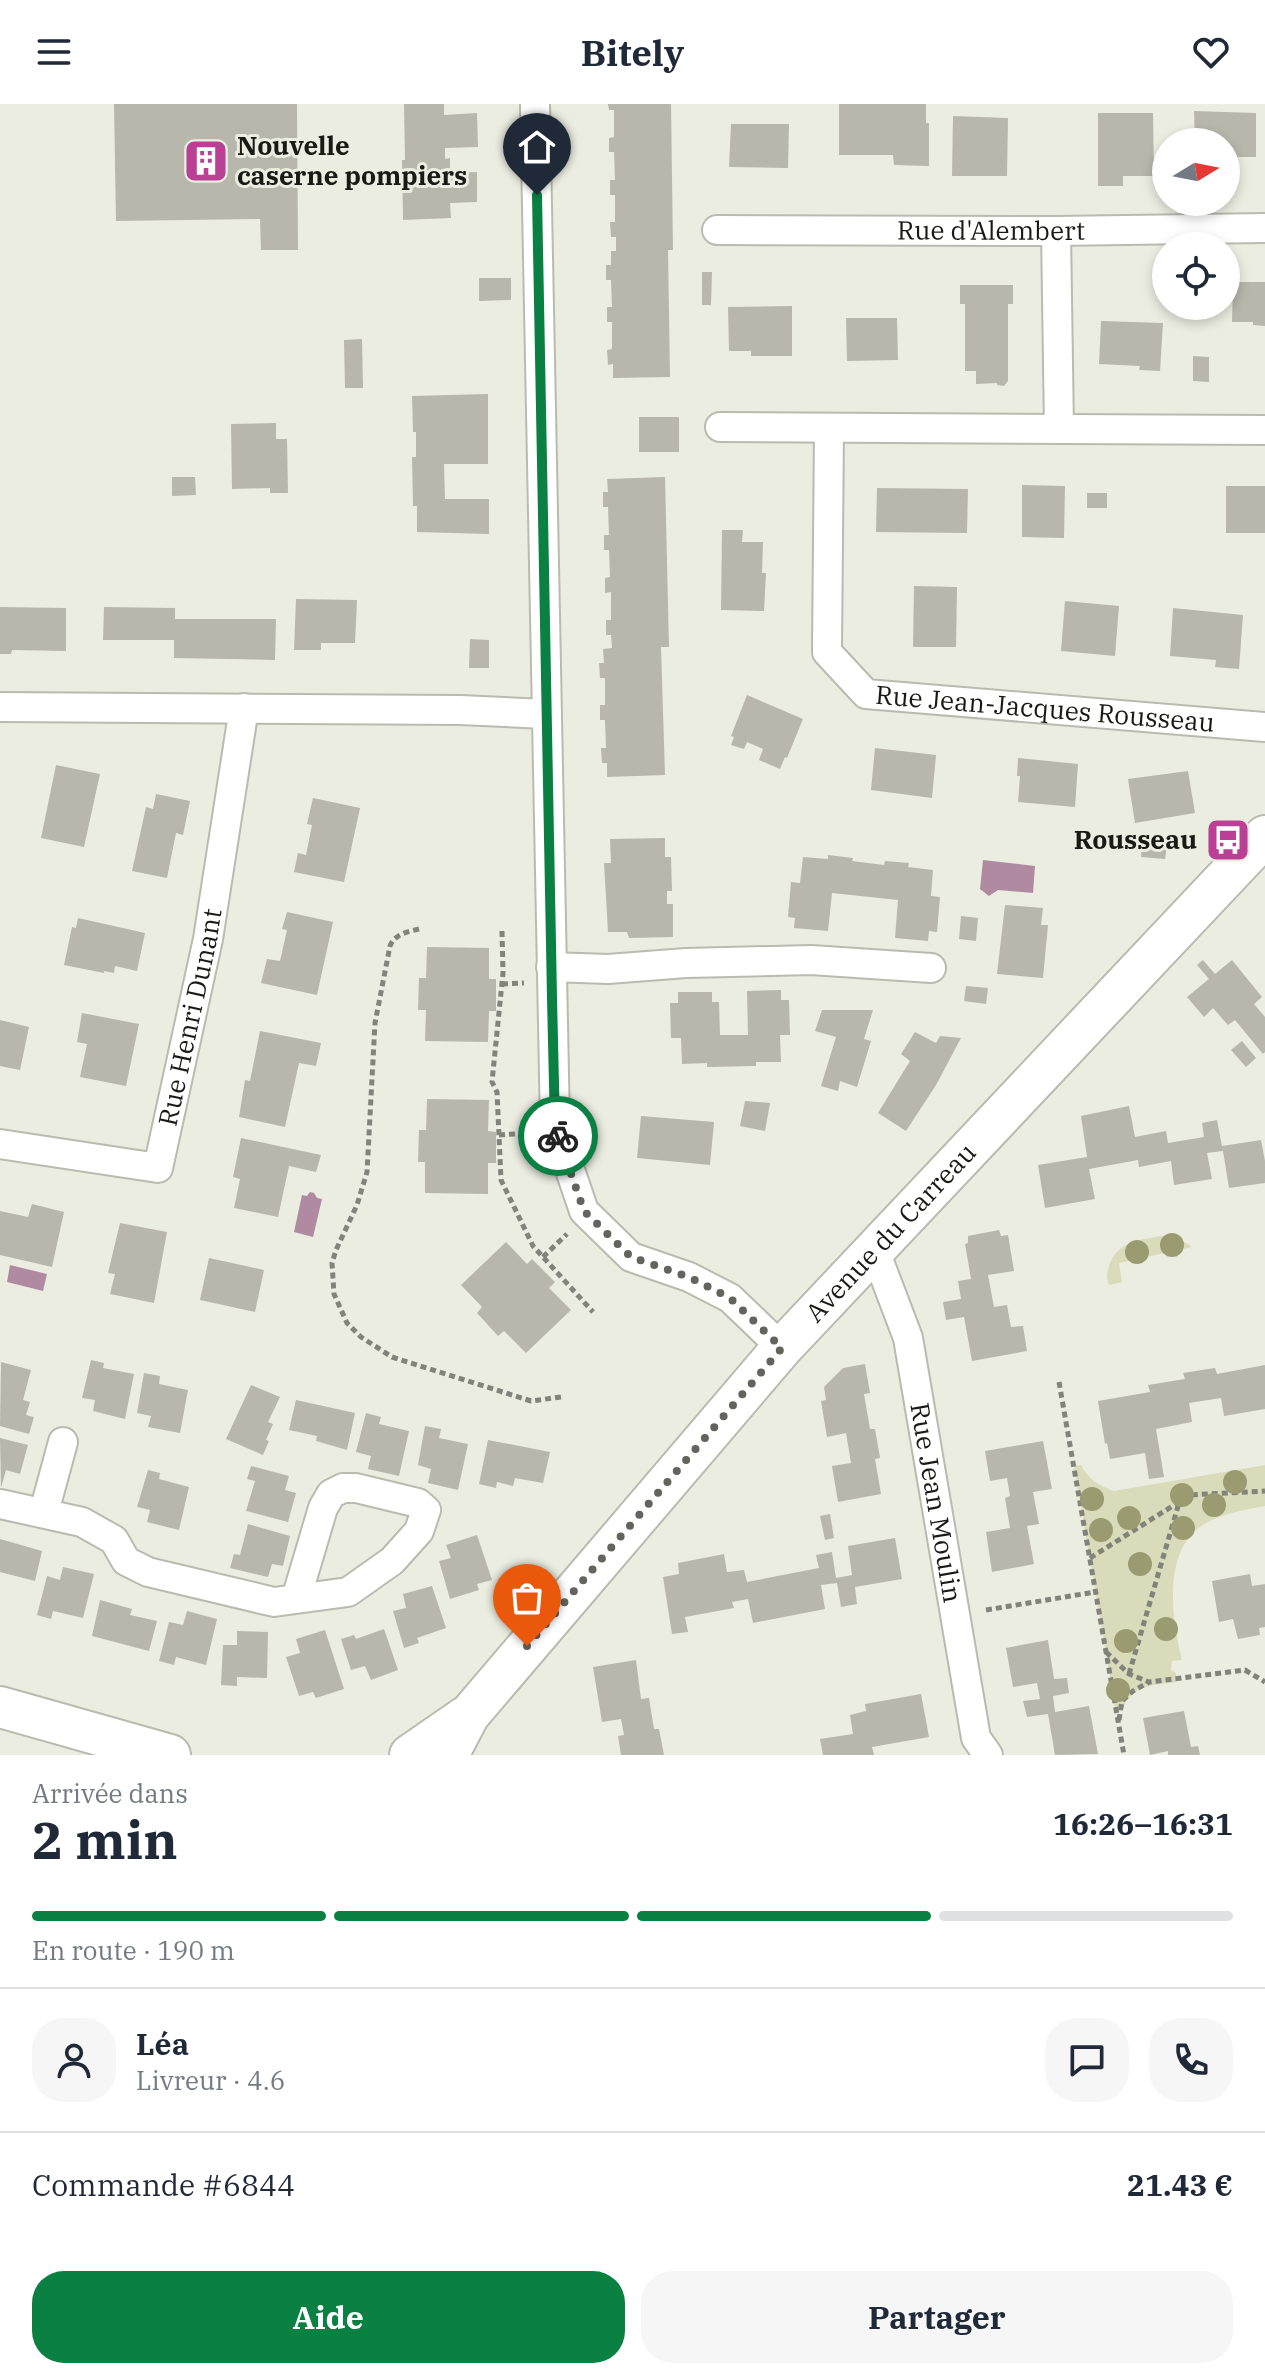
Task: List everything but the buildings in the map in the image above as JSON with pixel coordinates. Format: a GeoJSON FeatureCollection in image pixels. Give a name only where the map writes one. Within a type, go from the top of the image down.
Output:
{"type":"FeatureCollection","features":[{"type":"Feature","properties":{"kind":"street"},"geometry":{"type":"LineString","coordinates":[[535,104],[555,1126],[584,1211],[631,1257],[689,1277],[730,1298],[782,1348]]}},
{"type":"Feature","properties":{"kind":"street","name":"Rue d'Alembert"},"geometry":{"type":"LineString","coordinates":[[717,230],[1265,228]]}},
{"type":"Feature","properties":{"kind":"street"},"geometry":{"type":"LineString","coordinates":[[1056,231],[1059,429]]}},
{"type":"Feature","properties":{"kind":"street"},"geometry":{"type":"LineString","coordinates":[[720,427],[1265,430]]}},
{"type":"Feature","properties":{"kind":"street","name":"Rue Jean-Jacques Rousseau"},"geometry":{"type":"LineString","coordinates":[[829,429],[827,652],[866,694],[1265,727]]}},
{"type":"Feature","properties":{"kind":"street"},"geometry":{"type":"LineString","coordinates":[[0,707],[460,710],[545,714]]}},
{"type":"Feature","properties":{"kind":"street","name":"Rue Henri Dunant"},"geometry":{"type":"LineString","coordinates":[[0,1144],[158,1168],[208,939],[244,708]]}},
{"type":"Feature","properties":{"kind":"street","name":"Avenue du Carreau"},"geometry":{"type":"LineString","coordinates":[[448,1755],[469,1715],[782,1348],[1265,836]]}},
{"type":"Feature","properties":{"kind":"street"},"geometry":{"type":"LineString","coordinates":[[551,967],[608,969],[686,963],[811,960],[931,968]]}},
{"type":"Feature","properties":{"kind":"street","name":"Rue Jean Moulin"},"geometry":{"type":"LineString","coordinates":[[875,1251],[908,1338],[976,1738],[988,1755]]}},
{"type":"Feature","properties":{"kind":"street"},"geometry":{"type":"LineString","coordinates":[[44,1512],[63,1442]]}},
{"type":"Feature","properties":{"kind":"street"},"geometry":{"type":"LineString","coordinates":[[0,1504],[82,1522],[114,1540],[126,1561],[148,1572],[274,1602],[348,1592],[392,1561],[419,1531],[426,1510],[418,1503],[356,1488],[343,1488],[331,1494],[323,1508],[296,1599]]}},
{"type":"Feature","properties":{"kind":"street"},"geometry":{"type":"LineString","coordinates":[[0,1707],[170,1755]]}},
{"type":"Feature","properties":{"kind":"street","name":"Avenue du Carreau"},"geometry":{"type":"LineString","coordinates":[[410,1755],[469,1715]]}},
{"type":"Feature","properties":{"kind":"path"},"geometry":{"type":"LineString","coordinates":[[419,929],[393,939],[387,958],[375,1023],[367,1172],[357,1205],[332,1263],[334,1294],[347,1323],[361,1337],[392,1357],[531,1401],[561,1397]]}},
{"type":"Feature","properties":{"kind":"path"},"geometry":{"type":"LineString","coordinates":[[502,931],[502,984],[492,1082],[497,1092],[501,1180],[533,1246],[593,1312]]}},
{"type":"Feature","properties":{"kind":"path"},"geometry":{"type":"LineString","coordinates":[[502,984],[525,983]]}},
{"type":"Feature","properties":{"kind":"path"},"geometry":{"type":"LineString","coordinates":[[499,1135],[529,1133]]}},
{"type":"Feature","properties":{"kind":"path"},"geometry":{"type":"LineString","coordinates":[[543,1257],[567,1234]]}},
{"type":"Feature","properties":{"kind":"path"},"geometry":{"type":"LineString","coordinates":[[1059,1382],[1124,1755]]}},
{"type":"Feature","properties":{"kind":"path"},"geometry":{"type":"LineString","coordinates":[[1090,1558],[1190,1495],[1265,1491]]}},
{"type":"Feature","properties":{"kind":"path"},"geometry":{"type":"LineString","coordinates":[[1129,1674],[1180,1502]]}},
{"type":"Feature","properties":{"kind":"path"},"geometry":{"type":"LineString","coordinates":[[955,1615],[1095,1592]]}},
{"type":"Feature","properties":{"kind":"path"},"geometry":{"type":"LineString","coordinates":[[1106,1652],[1129,1674],[1149,1682]]}},
{"type":"Feature","properties":{"kind":"path"},"geometry":{"type":"LineString","coordinates":[[1118,1725],[1122,1701],[1149,1682],[1245,1670],[1265,1682]]}},
{"type":"Feature","properties":{"kind":"green space"},"geometry":{"type":"Polygon","coordinates":[[[1172,1234],[1192,1247],[1119,1263],[1122,1282],[1109,1285],[1109,1266],[1119,1250],[1134,1242],[1172,1234]]]}},
{"type":"Feature","properties":{"kind":"green space"},"geometry":{"type":"Polygon","coordinates":[[[1081,1465],[1094,1481],[1114,1491],[1265,1465],[1265,1506],[1208,1522],[1189,1538],[1180,1553],[1173,1588],[1175,1626],[1182,1660],[1172,1661],[1171,1670],[1176,1673],[1176,1682],[1137,1691],[1122,1711],[1116,1712],[1074,1466],[1081,1465]]]}},
{"type":"Feature","properties":{"kind":"shaded area"},"geometry":{"type":"Polygon","coordinates":[[[983,860],[1035,866],[1033,893],[998,890],[989,896],[980,889],[983,860]]]}},
{"type":"Feature","properties":{"kind":"shaded area"},"geometry":{"type":"Polygon","coordinates":[[[310,1192],[322,1199],[313,1237],[294,1232],[302,1195],[307,1196],[310,1192]]]}},
{"type":"Feature","properties":{"kind":"shaded area"},"geometry":{"type":"Polygon","coordinates":[[[10,1265],[47,1274],[43,1291],[7,1282],[10,1265]]]}},
{"type":"Feature","properties":{"kind":"way so far"},"geometry":{"type":"LineString","coordinates":[[527,1646],[782,1348],[730,1298],[689,1277],[631,1257],[584,1211],[558,1136]]}},
{"type":"Feature","properties":{"kind":"place","name":"Nouvelle caserne pompiers"},"geometry":{"type":"Point","coordinates":[206,161]}},
{"type":"Feature","properties":{"kind":"place","name":"Rousseau"},"geometry":{"type":"Point","coordinates":[1228,840]}},
{"type":"Feature","properties":{"kind":"route"},"geometry":{"type":"LineString","coordinates":[[537,195],[552,998],[555,1126],[558,1136]]}}]}
